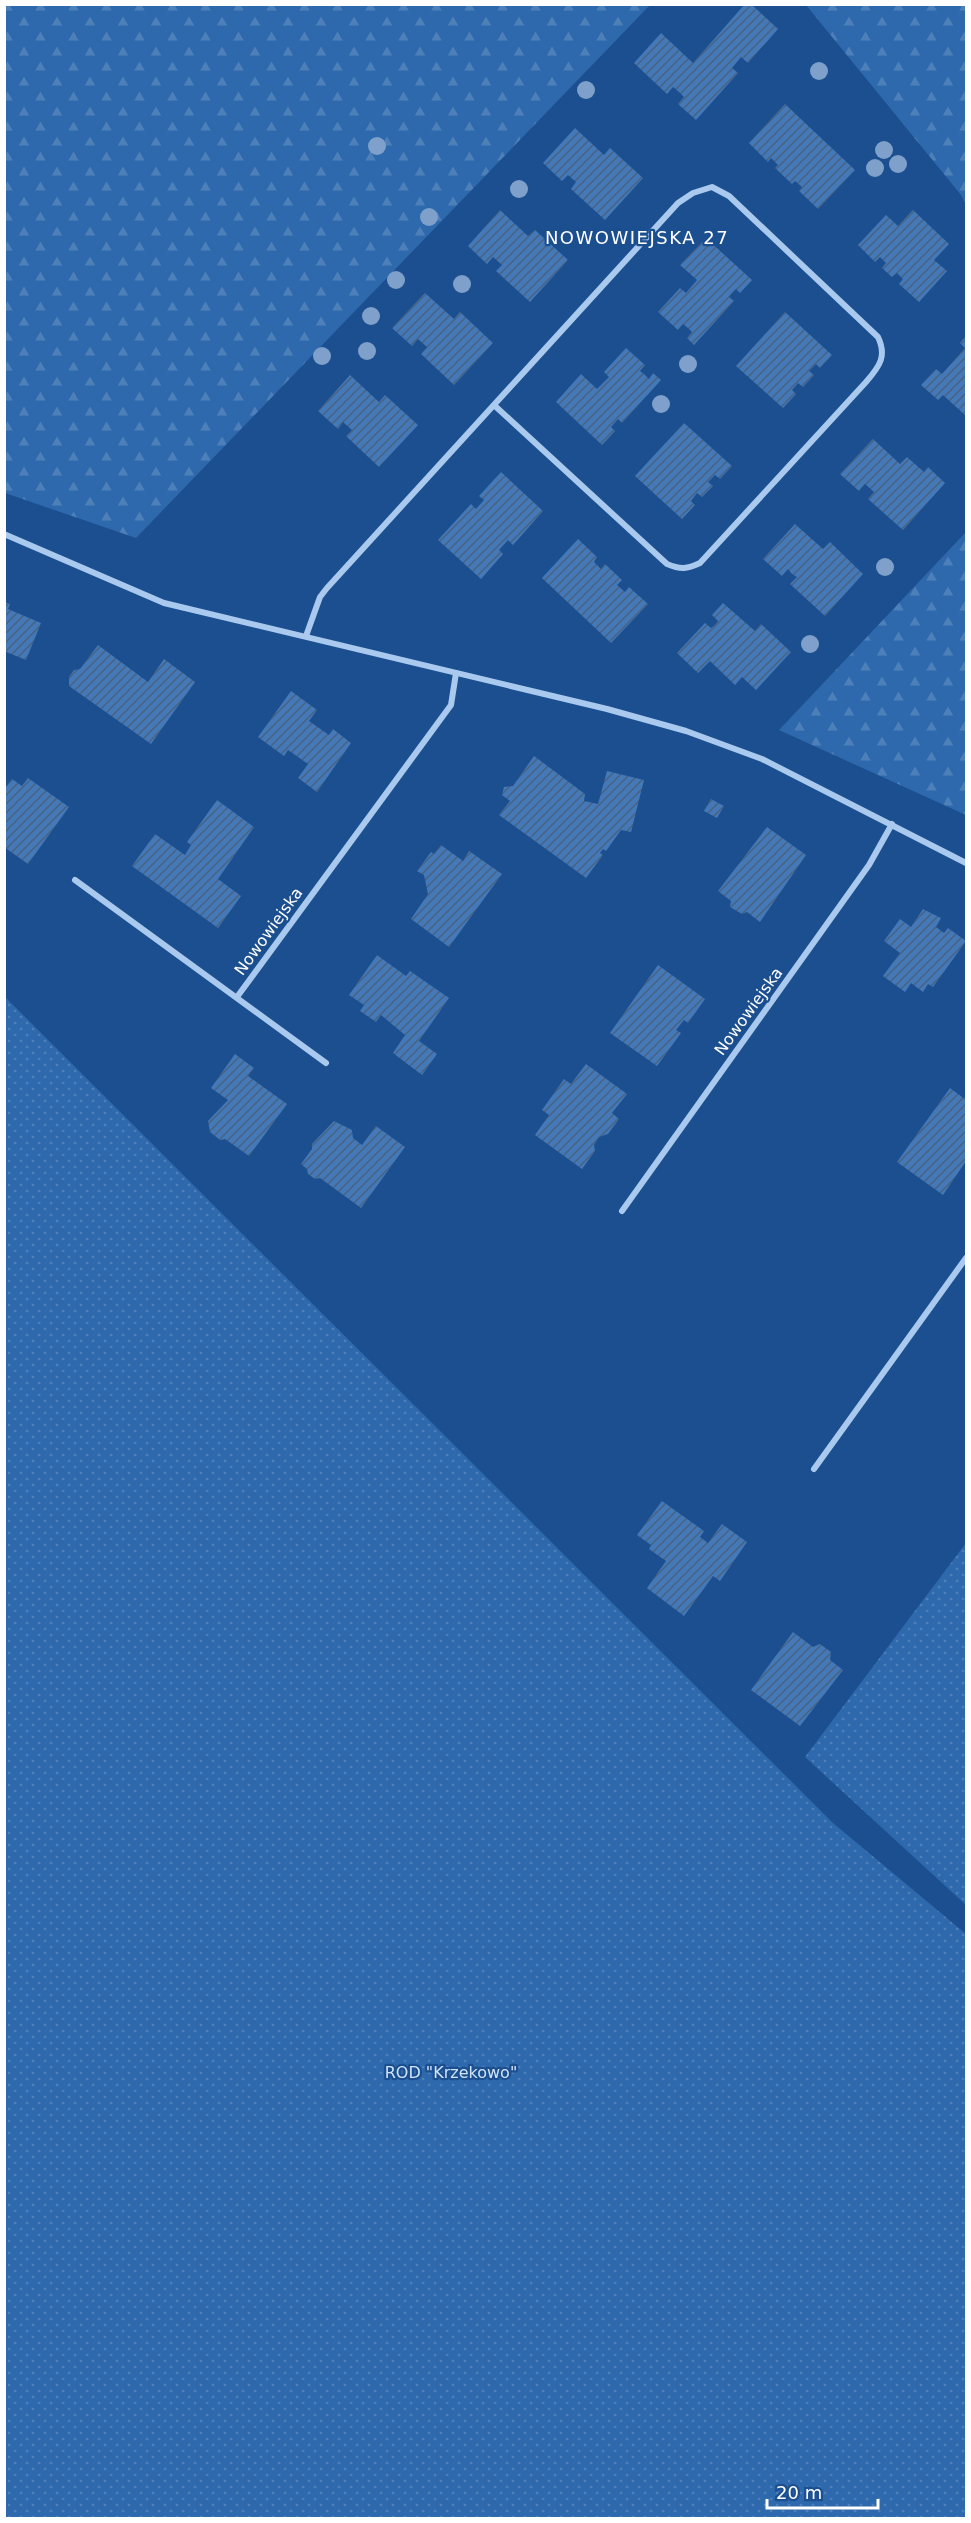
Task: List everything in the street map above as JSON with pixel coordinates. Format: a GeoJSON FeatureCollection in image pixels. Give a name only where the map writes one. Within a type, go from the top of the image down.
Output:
{"type":"FeatureCollection","features":[{"type":"Feature","properties":{"kind":"street"},"geometry":{"type":"LineString","coordinates":[[306,636],[320,597],[678,203],[693,193],[711,187],[729,196],[878,337],[883,349],[883,356],[877,369],[866,382],[700,563],[689,568],[680,569],[667,564],[495,406]]}},
{"type":"Feature","properties":{"kind":"street"},"geometry":{"type":"LineString","coordinates":[[4,534],[164,603],[686,731],[762,759],[966,863]]}},
{"type":"Feature","properties":{"kind":"street","name":"Nowowiejska"},"geometry":{"type":"LineString","coordinates":[[237,997],[451,705],[456,673]]}},
{"type":"Feature","properties":{"kind":"street","name":"Nowowiejska"},"geometry":{"type":"LineString","coordinates":[[621,1211],[869,866],[892,824]]}},
{"type":"Feature","properties":{"kind":"street","name":"Nowowiejska"},"geometry":{"type":"LineString","coordinates":[[75,880],[326,1063]]}},
{"type":"Feature","properties":{"kind":"street"},"geometry":{"type":"LineString","coordinates":[[814,1469],[966,1258]]}},
{"type":"Feature","properties":{"kind":"green space"},"geometry":{"type":"Polygon","coordinates":[[[5,4],[650,5],[136,538],[5,493],[5,4]]]}},
{"type":"Feature","properties":{"kind":"green space"},"geometry":{"type":"Polygon","coordinates":[[[806,5],[966,5],[966,205],[961,195],[806,5]]]}},
{"type":"Feature","properties":{"kind":"green space"},"geometry":{"type":"Polygon","coordinates":[[[966,532],[966,815],[779,730],[966,532]]]}},
{"type":"Feature","properties":{"kind":"green space","name":"ROD \"Krzekowo\""},"geometry":{"type":"Polygon","coordinates":[[[5,997],[833,1823],[966,1934],[966,2518],[5,2518],[5,997]]]}},
{"type":"Feature","properties":{"kind":"green space"},"geometry":{"type":"Polygon","coordinates":[[[966,1543],[966,1905],[805,1757],[966,1543]]]}},
{"type":"Feature","properties":{"kind":"building"},"geometry":{"type":"Polygon","coordinates":[[[745,4],[751,4],[778,29],[748,63],[741,57],[732,68],[738,73],[696,120],[678,104],[684,97],[679,92],[673,87],[667,94],[634,63],[661,33],[693,63],[745,4]]]}},
{"type":"Feature","properties":{"kind":"building"},"geometry":{"type":"Polygon","coordinates":[[[785,104],[855,170],[818,209],[799,191],[802,187],[795,181],[792,184],[775,168],[778,165],[771,158],[768,162],[749,143],[785,104]]]}},
{"type":"Feature","properties":{"kind":"building"},"geometry":{"type":"Polygon","coordinates":[[[575,128],[604,155],[610,148],[643,178],[605,220],[571,189],[576,182],[568,175],[562,181],[543,163],[575,128]]]}},
{"type":"Feature","properties":{"kind":"building"},"geometry":{"type":"Polygon","coordinates":[[[500,210],[528,236],[535,230],[568,260],[530,302],[496,271],[502,265],[493,257],[487,264],[468,246],[500,210]]]}},
{"type":"Feature","properties":{"kind":"building"},"geometry":{"type":"Polygon","coordinates":[[[913,210],[949,244],[934,260],[947,271],[919,302],[899,284],[903,279],[897,273],[892,277],[882,268],[886,263],[880,257],[875,262],[858,245],[886,215],[898,226],[913,210]]]}},
{"type":"Feature","properties":{"kind":"building"},"geometry":{"type":"Polygon","coordinates":[[[706,238],[752,280],[740,293],[736,289],[732,293],[729,297],[734,301],[694,345],[687,338],[692,332],[688,328],[683,324],[678,330],[658,312],[680,288],[686,293],[697,280],[680,265],[706,238]]]}},
{"type":"Feature","properties":{"kind":"building"},"geometry":{"type":"Polygon","coordinates":[[[425,293],[454,319],[460,312],[493,343],[454,385],[421,354],[427,347],[418,339],[412,346],[392,328],[425,293]]]}},
{"type":"Feature","properties":{"kind":"building"},"geometry":{"type":"Polygon","coordinates":[[[785,312],[832,355],[820,368],[816,364],[809,371],[814,375],[803,387],[798,383],[792,390],[796,394],[783,408],[736,366],[785,312]]]}},
{"type":"Feature","properties":{"kind":"building"},"geometry":{"type":"Polygon","coordinates":[[[966,336],[966,416],[943,395],[938,400],[921,385],[936,369],[942,374],[965,348],[960,343],[966,336]]]}},
{"type":"Feature","properties":{"kind":"building"},"geometry":{"type":"Polygon","coordinates":[[[626,348],[645,365],[640,371],[649,379],[653,373],[661,380],[622,423],[618,419],[611,427],[615,431],[602,445],[556,402],[581,374],[597,389],[609,377],[604,372],[626,348]]]}},
{"type":"Feature","properties":{"kind":"building"},"geometry":{"type":"Polygon","coordinates":[[[350,375],[379,402],[385,395],[418,425],[379,467],[346,436],[352,430],[343,422],[338,429],[318,411],[350,375]]]}},
{"type":"Feature","properties":{"kind":"building"},"geometry":{"type":"Polygon","coordinates":[[[684,423],[732,466],[720,479],[715,475],[708,482],[713,486],[702,497],[697,493],[691,501],[695,505],[682,519],[635,476],[684,423]]]}},
{"type":"Feature","properties":{"kind":"building"},"geometry":{"type":"Polygon","coordinates":[[[873,439],[900,464],[907,457],[924,472],[928,467],[945,483],[903,530],[868,499],[874,492],[865,484],[859,491],[840,474],[873,439]]]}},
{"type":"Feature","properties":{"kind":"building"},"geometry":{"type":"Polygon","coordinates":[[[501,472],[543,511],[513,545],[508,540],[499,550],[503,554],[481,579],[438,540],[471,504],[476,509],[484,500],[479,496],[501,472]]]}},
{"type":"Feature","properties":{"kind":"building"},"geometry":{"type":"Polygon","coordinates":[[[795,524],[823,549],[830,542],[863,574],[825,616],[790,584],[797,577],[788,569],[782,576],[763,559],[795,524]]]}},
{"type":"Feature","properties":{"kind":"building"},"geometry":{"type":"Polygon","coordinates":[[[578,539],[597,557],[594,562],[601,569],[605,564],[622,580],[617,585],[625,592],[629,587],[648,604],[611,643],[542,578],[578,539]]]}},
{"type":"Feature","properties":{"kind":"building"},"geometry":{"type":"Polygon","coordinates":[[[4,602],[10,604],[8,609],[41,623],[26,660],[4,651],[4,602]]]}},
{"type":"Feature","properties":{"kind":"building"},"geometry":{"type":"Polygon","coordinates":[[[723,603],[755,631],[761,624],[791,652],[756,690],[742,677],[735,685],[710,661],[698,673],[677,653],[705,623],[711,628],[715,625],[718,621],[712,615],[723,603]]]}},
{"type":"Feature","properties":{"kind":"building"},"geometry":{"type":"Polygon","coordinates":[[[98,645],[148,682],[164,659],[195,682],[151,744],[69,686],[69,677],[74,670],[80,669],[98,645]]]}},
{"type":"Feature","properties":{"kind":"building"},"geometry":{"type":"Polygon","coordinates":[[[291,691],[317,710],[309,721],[329,735],[333,729],[351,743],[317,792],[298,778],[308,764],[288,750],[284,756],[258,737],[291,691]]]}},
{"type":"Feature","properties":{"kind":"building"},"geometry":{"type":"Polygon","coordinates":[[[534,756],[585,794],[584,801],[598,804],[607,771],[644,780],[631,832],[621,830],[606,851],[603,849],[600,853],[603,855],[586,878],[499,815],[510,801],[502,795],[504,787],[513,786],[534,756]]]}},
{"type":"Feature","properties":{"kind":"building"},"geometry":{"type":"Polygon","coordinates":[[[28,778],[69,807],[28,864],[4,847],[4,789],[12,779],[22,786],[28,778]]]}},
{"type":"Feature","properties":{"kind":"building"},"geometry":{"type":"Polygon","coordinates":[[[711,799],[724,806],[717,818],[704,811],[711,799]]]}},
{"type":"Feature","properties":{"kind":"building"},"geometry":{"type":"Polygon","coordinates":[[[217,800],[254,827],[218,879],[241,896],[218,928],[132,866],[155,834],[185,855],[191,845],[187,842],[217,800]]]}},
{"type":"Feature","properties":{"kind":"building"},"geometry":{"type":"Polygon","coordinates":[[[767,827],[806,855],[760,922],[747,912],[742,914],[730,907],[731,901],[718,891],[767,827]]]}},
{"type":"Feature","properties":{"kind":"building"},"geometry":{"type":"Polygon","coordinates":[[[441,845],[463,861],[469,851],[502,874],[449,947],[411,919],[428,894],[424,875],[417,871],[431,852],[434,854],[441,845]]]}},
{"type":"Feature","properties":{"kind":"building"},"geometry":{"type":"Polygon","coordinates":[[[923,909],[941,918],[936,927],[944,933],[948,928],[966,941],[933,987],[928,984],[923,992],[911,983],[905,992],[883,976],[900,953],[884,941],[900,919],[911,927],[923,909]]]}},
{"type":"Feature","properties":{"kind":"building"},"geometry":{"type":"Polygon","coordinates":[[[377,955],[406,976],[410,971],[449,998],[419,1041],[437,1054],[422,1075],[393,1053],[405,1035],[381,1015],[376,1022],[360,1011],[364,1005],[349,995],[377,955]]]}},
{"type":"Feature","properties":{"kind":"building"},"geometry":{"type":"Polygon","coordinates":[[[658,965],[705,999],[688,1023],[684,1020],[676,1030],[681,1033],[657,1066],[610,1033],[658,965]]]}},
{"type":"Feature","properties":{"kind":"building"},"geometry":{"type":"Polygon","coordinates":[[[235,1054],[254,1068],[248,1076],[287,1104],[249,1156],[225,1139],[220,1140],[210,1132],[208,1121],[228,1100],[211,1088],[235,1054]]]}},
{"type":"Feature","properties":{"kind":"building"},"geometry":{"type":"Polygon","coordinates":[[[586,1064],[627,1094],[612,1113],[619,1119],[608,1134],[599,1137],[594,1145],[595,1151],[582,1169],[535,1135],[549,1115],[542,1110],[564,1079],[571,1084],[586,1064]]]}},
{"type":"Feature","properties":{"kind":"building"},"geometry":{"type":"Polygon","coordinates":[[[950,1088],[966,1100],[966,1161],[943,1195],[897,1162],[950,1088]]]}},
{"type":"Feature","properties":{"kind":"building"},"geometry":{"type":"Polygon","coordinates":[[[334,1121],[352,1130],[353,1138],[362,1145],[376,1126],[405,1147],[361,1208],[320,1178],[315,1179],[308,1174],[307,1169],[301,1164],[312,1149],[312,1144],[334,1121]]]}},
{"type":"Feature","properties":{"kind":"building"},"geometry":{"type":"Polygon","coordinates":[[[662,1501],[704,1531],[700,1537],[708,1543],[722,1524],[747,1542],[720,1581],[713,1576],[684,1616],[647,1588],[666,1561],[649,1549],[651,1545],[637,1535],[662,1501]]]}},
{"type":"Feature","properties":{"kind":"building"},"geometry":{"type":"Polygon","coordinates":[[[793,1632],[813,1647],[820,1644],[831,1652],[830,1660],[843,1670],[800,1726],[751,1690],[793,1632]]]}},
{"type":"Feature","properties":{"kind":"district","name":"NOWOWIEJSKA 27"},"geometry":{"type":"Point","coordinates":[637,238]}}]}
